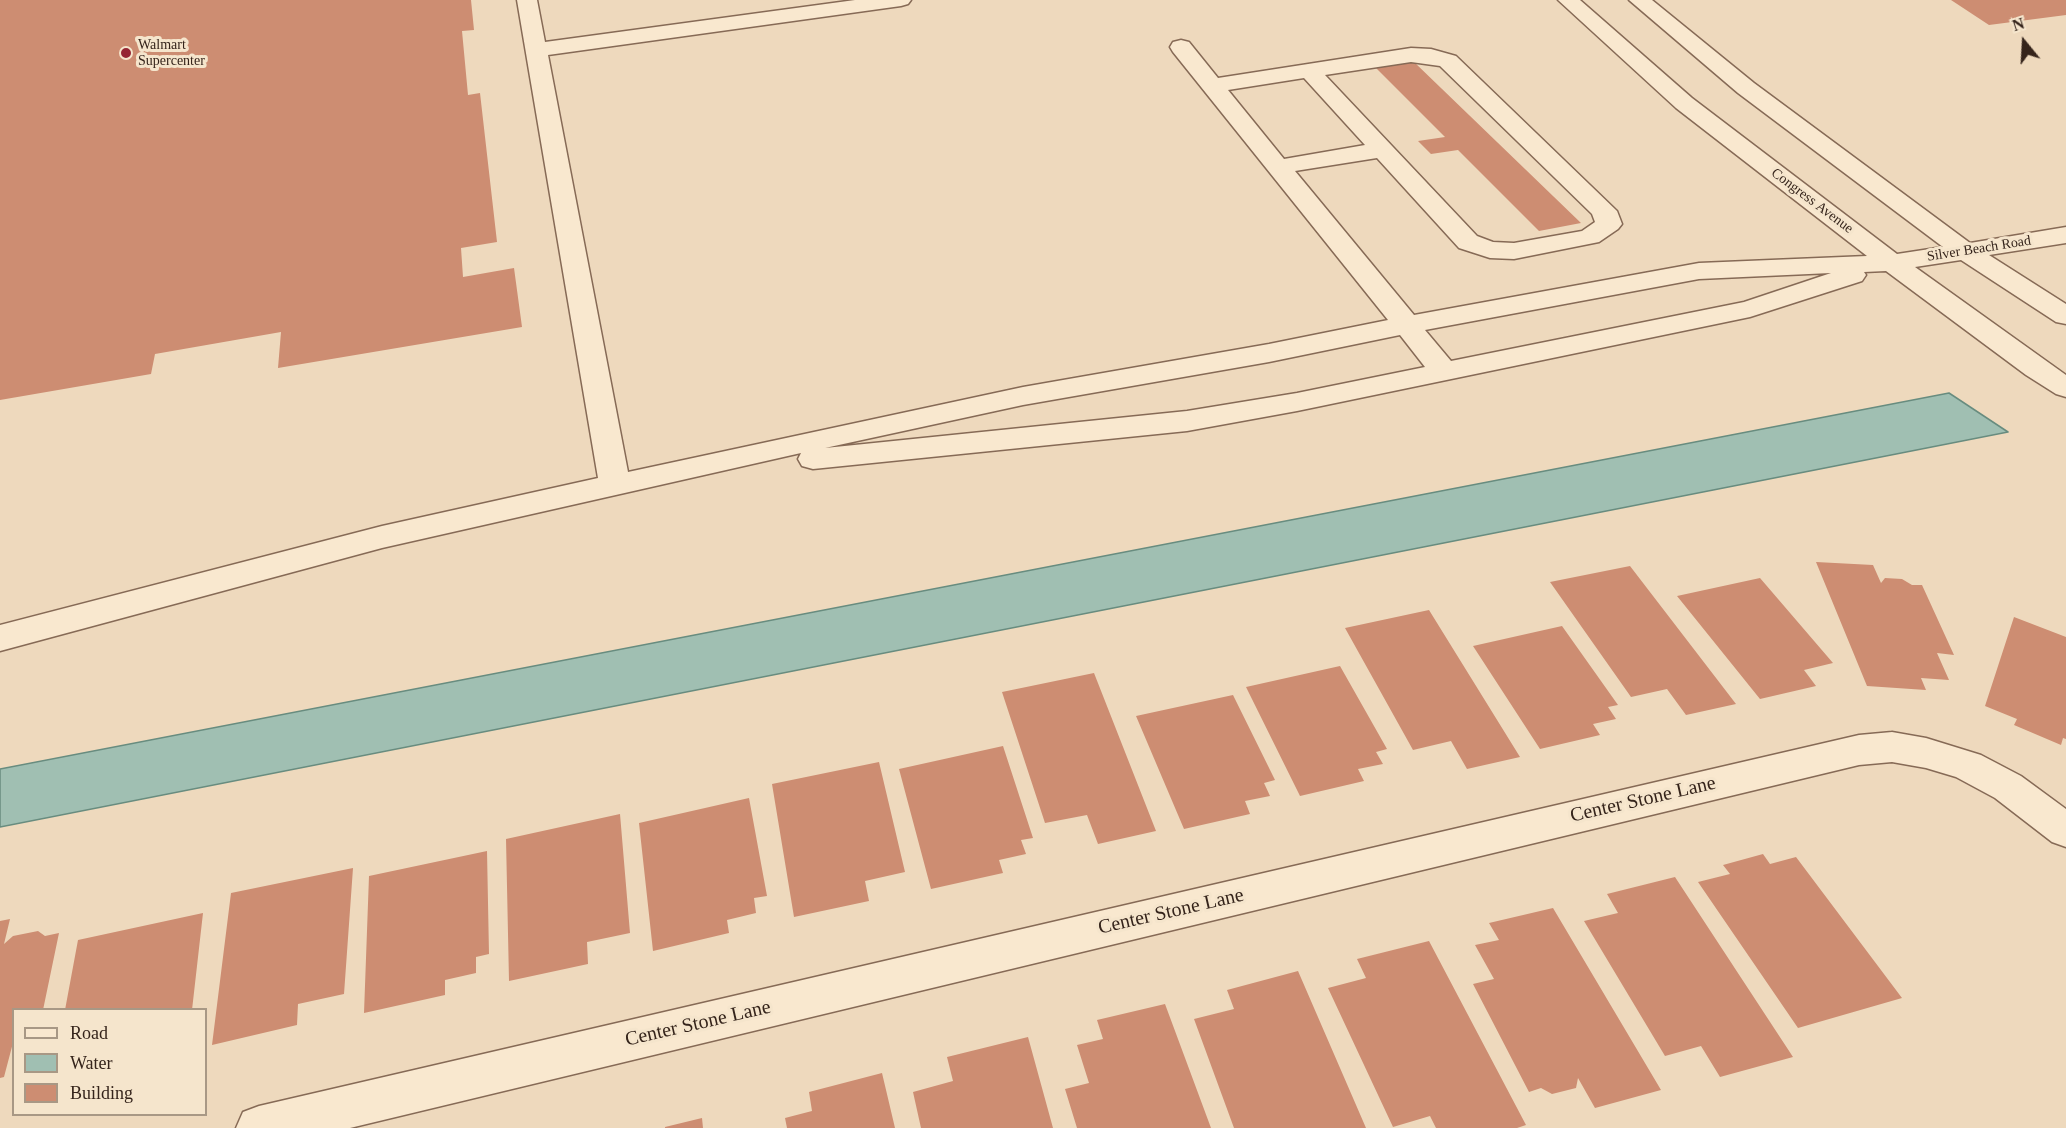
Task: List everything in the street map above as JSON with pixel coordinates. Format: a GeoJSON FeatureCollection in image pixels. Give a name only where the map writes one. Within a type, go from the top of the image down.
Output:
{"type":"FeatureCollection","features":[{"type":"Feature","properties":{"kind":"street"},"geometry":{"type":"LineString","coordinates":[[527,0],[615,486]]}},
{"type":"Feature","properties":{"kind":"street"},"geometry":{"type":"LineString","coordinates":[[536,50],[901,0]]}},
{"type":"Feature","properties":{"kind":"street","name":"Congress Avenue"},"geometry":{"type":"LineString","coordinates":[[1568,0],[1684,103],[1892,263],[2066,388]]}},
{"type":"Feature","properties":{"kind":"street"},"geometry":{"type":"LineString","coordinates":[[1639,0],[1746,88],[1965,251],[2066,316]]}},
{"type":"Feature","properties":{"kind":"street"},"geometry":{"type":"LineString","coordinates":[[1181,47],[1405,326],[1444,371]]}},
{"type":"Feature","properties":{"kind":"street"},"geometry":{"type":"LineString","coordinates":[[1212,86],[1411,55],[1431,56],[1449,61],[1604,211],[1609,224],[1590,237],[1514,251],[1490,250],[1468,242],[1309,71]]}},
{"type":"Feature","properties":{"kind":"street"},"geometry":{"type":"LineString","coordinates":[[1277,167],[1381,150]]}},
{"type":"Feature","properties":{"kind":"street","name":"Silver Beach Road"},"geometry":{"type":"LineString","coordinates":[[1892,263],[2066,234]]}},
{"type":"Feature","properties":{"kind":"street"},"geometry":{"type":"LineString","coordinates":[[0,638],[382,537],[700,468],[896,422],[1023,396],[1269,353],[1700,271],[1892,263]]}},
{"type":"Feature","properties":{"kind":"street"},"geometry":{"type":"LineString","coordinates":[[700,468],[905,451],[1187,421],[1297,402],[1750,309],[1892,263]]}},
{"type":"Feature","properties":{"kind":"street","name":"Center Stone Lane"},"geometry":{"type":"LineString","coordinates":[[259,1128],[1859,750],[1892,747],[1926,753],[1968,766],[2008,787],[2066,831]]}},
{"type":"Feature","properties":{"kind":"water"},"geometry":{"type":"Polygon","coordinates":[[[1949,393],[2008,432],[0,827],[0,769],[1949,393]]]}},
{"type":"Feature","properties":{"kind":"building"},"geometry":{"type":"Polygon","coordinates":[[[0,0],[471,0],[474,30],[462,31],[468,95],[480,93],[497,242],[461,248],[463,277],[514,268],[522,327],[278,368],[281,332],[155,354],[151,374],[0,400],[0,0]]]}},
{"type":"Feature","properties":{"kind":"building"},"geometry":{"type":"Polygon","coordinates":[[[1951,0],[2066,0],[2066,15],[1989,25],[1951,0]]]}},
{"type":"Feature","properties":{"kind":"building"},"geometry":{"type":"Polygon","coordinates":[[[1413,61],[1581,223],[1539,231],[1458,150],[1431,154],[1418,141],[1445,137],[1375,67],[1413,61]]]}},
{"type":"Feature","properties":{"kind":"building"},"geometry":{"type":"Polygon","coordinates":[[[1816,562],[1873,565],[1881,583],[1885,578],[1902,579],[1912,585],[1922,585],[1954,655],[1937,653],[1949,680],[1921,678],[1926,690],[1867,686],[1816,562]]]}},
{"type":"Feature","properties":{"kind":"building"},"geometry":{"type":"Polygon","coordinates":[[[1630,566],[1736,704],[1686,715],[1667,689],[1631,697],[1550,582],[1630,566]]]}},
{"type":"Feature","properties":{"kind":"building"},"geometry":{"type":"Polygon","coordinates":[[[1760,578],[1833,663],[1804,670],[1816,686],[1760,699],[1677,596],[1760,578]]]}},
{"type":"Feature","properties":{"kind":"building"},"geometry":{"type":"Polygon","coordinates":[[[1429,610],[1520,757],[1467,769],[1451,741],[1413,750],[1345,628],[1429,610]]]}},
{"type":"Feature","properties":{"kind":"building"},"geometry":{"type":"Polygon","coordinates":[[[2014,617],[2066,637],[2066,739],[2063,738],[2061,745],[2014,725],[2017,719],[1985,706],[2014,617]]]}},
{"type":"Feature","properties":{"kind":"building"},"geometry":{"type":"Polygon","coordinates":[[[1562,626],[1618,705],[1608,707],[1616,719],[1593,724],[1600,735],[1540,749],[1473,646],[1562,626]]]}},
{"type":"Feature","properties":{"kind":"building"},"geometry":{"type":"Polygon","coordinates":[[[1340,666],[1387,749],[1376,752],[1383,764],[1358,769],[1364,781],[1300,796],[1246,687],[1340,666]]]}},
{"type":"Feature","properties":{"kind":"building"},"geometry":{"type":"Polygon","coordinates":[[[1094,673],[1156,831],[1098,844],[1087,815],[1045,823],[1002,692],[1094,673]]]}},
{"type":"Feature","properties":{"kind":"building"},"geometry":{"type":"Polygon","coordinates":[[[1233,695],[1275,780],[1264,783],[1270,796],[1245,801],[1250,814],[1184,829],[1136,716],[1233,695]]]}},
{"type":"Feature","properties":{"kind":"building"},"geometry":{"type":"Polygon","coordinates":[[[1003,746],[1033,838],[1021,840],[1026,854],[999,860],[1003,873],[931,889],[899,769],[1003,746]]]}},
{"type":"Feature","properties":{"kind":"building"},"geometry":{"type":"Polygon","coordinates":[[[879,762],[905,872],[865,881],[869,901],[794,917],[772,784],[879,762]]]}},
{"type":"Feature","properties":{"kind":"building"},"geometry":{"type":"Polygon","coordinates":[[[749,798],[767,896],[754,898],[756,913],[727,920],[729,933],[653,951],[639,823],[749,798]]]}},
{"type":"Feature","properties":{"kind":"building"},"geometry":{"type":"Polygon","coordinates":[[[620,814],[630,933],[587,942],[588,964],[509,981],[506,839],[620,814]]]}},
{"type":"Feature","properties":{"kind":"building"},"geometry":{"type":"Polygon","coordinates":[[[487,851],[489,954],[476,957],[476,973],[445,980],[445,995],[364,1013],[369,876],[487,851]]]}},
{"type":"Feature","properties":{"kind":"building"},"geometry":{"type":"Polygon","coordinates":[[[1763,854],[1770,864],[1796,857],[1902,998],[1798,1028],[1698,882],[1730,874],[1723,865],[1763,854]]]}},
{"type":"Feature","properties":{"kind":"building"},"geometry":{"type":"Polygon","coordinates":[[[353,868],[344,994],[298,1004],[297,1025],[212,1045],[231,893],[353,868]]]}},
{"type":"Feature","properties":{"kind":"building"},"geometry":{"type":"Polygon","coordinates":[[[1675,877],[1793,1057],[1720,1077],[1701,1046],[1665,1056],[1584,921],[1618,913],[1607,894],[1675,877]]]}},
{"type":"Feature","properties":{"kind":"building"},"geometry":{"type":"Polygon","coordinates":[[[1553,908],[1661,1090],[1595,1108],[1578,1078],[1576,1088],[1552,1094],[1541,1088],[1529,1092],[1473,984],[1494,979],[1475,945],[1499,940],[1489,923],[1553,908]]]}},
{"type":"Feature","properties":{"kind":"building"},"geometry":{"type":"Polygon","coordinates":[[[203,913],[192,1008],[65,1008],[78,940],[203,913]]]}},
{"type":"Feature","properties":{"kind":"building"},"geometry":{"type":"Polygon","coordinates":[[[10,919],[4,944],[13,936],[38,931],[45,936],[59,933],[43,1008],[12,1008],[12,1047],[4,1077],[0,1078],[0,921],[10,919]]]}},
{"type":"Feature","properties":{"kind":"building"},"geometry":{"type":"Polygon","coordinates":[[[1429,941],[1526,1125],[1517,1128],[1436,1128],[1430,1116],[1393,1127],[1328,988],[1366,978],[1357,959],[1429,941]]]}},
{"type":"Feature","properties":{"kind":"building"},"geometry":{"type":"Polygon","coordinates":[[[1298,971],[1366,1128],[1234,1128],[1194,1019],[1234,1009],[1227,990],[1298,971]]]}},
{"type":"Feature","properties":{"kind":"building"},"geometry":{"type":"Polygon","coordinates":[[[1165,1004],[1211,1128],[1077,1128],[1065,1089],[1089,1083],[1077,1045],[1103,1039],[1097,1020],[1165,1004]]]}},
{"type":"Feature","properties":{"kind":"building"},"geometry":{"type":"Polygon","coordinates":[[[1028,1037],[1053,1128],[921,1128],[913,1092],[953,1081],[947,1057],[1028,1037]]]}},
{"type":"Feature","properties":{"kind":"building"},"geometry":{"type":"Polygon","coordinates":[[[882,1073],[895,1128],[787,1128],[785,1118],[812,1111],[809,1092],[882,1073]]]}},
{"type":"Feature","properties":{"kind":"building"},"geometry":{"type":"Polygon","coordinates":[[[702,1118],[703,1128],[665,1128],[665,1127],[702,1118]]]}},
{"type":"Feature","properties":{"kind":"place","name":"Walmart Supercenter"},"geometry":{"type":"Point","coordinates":[126,53]}}]}
